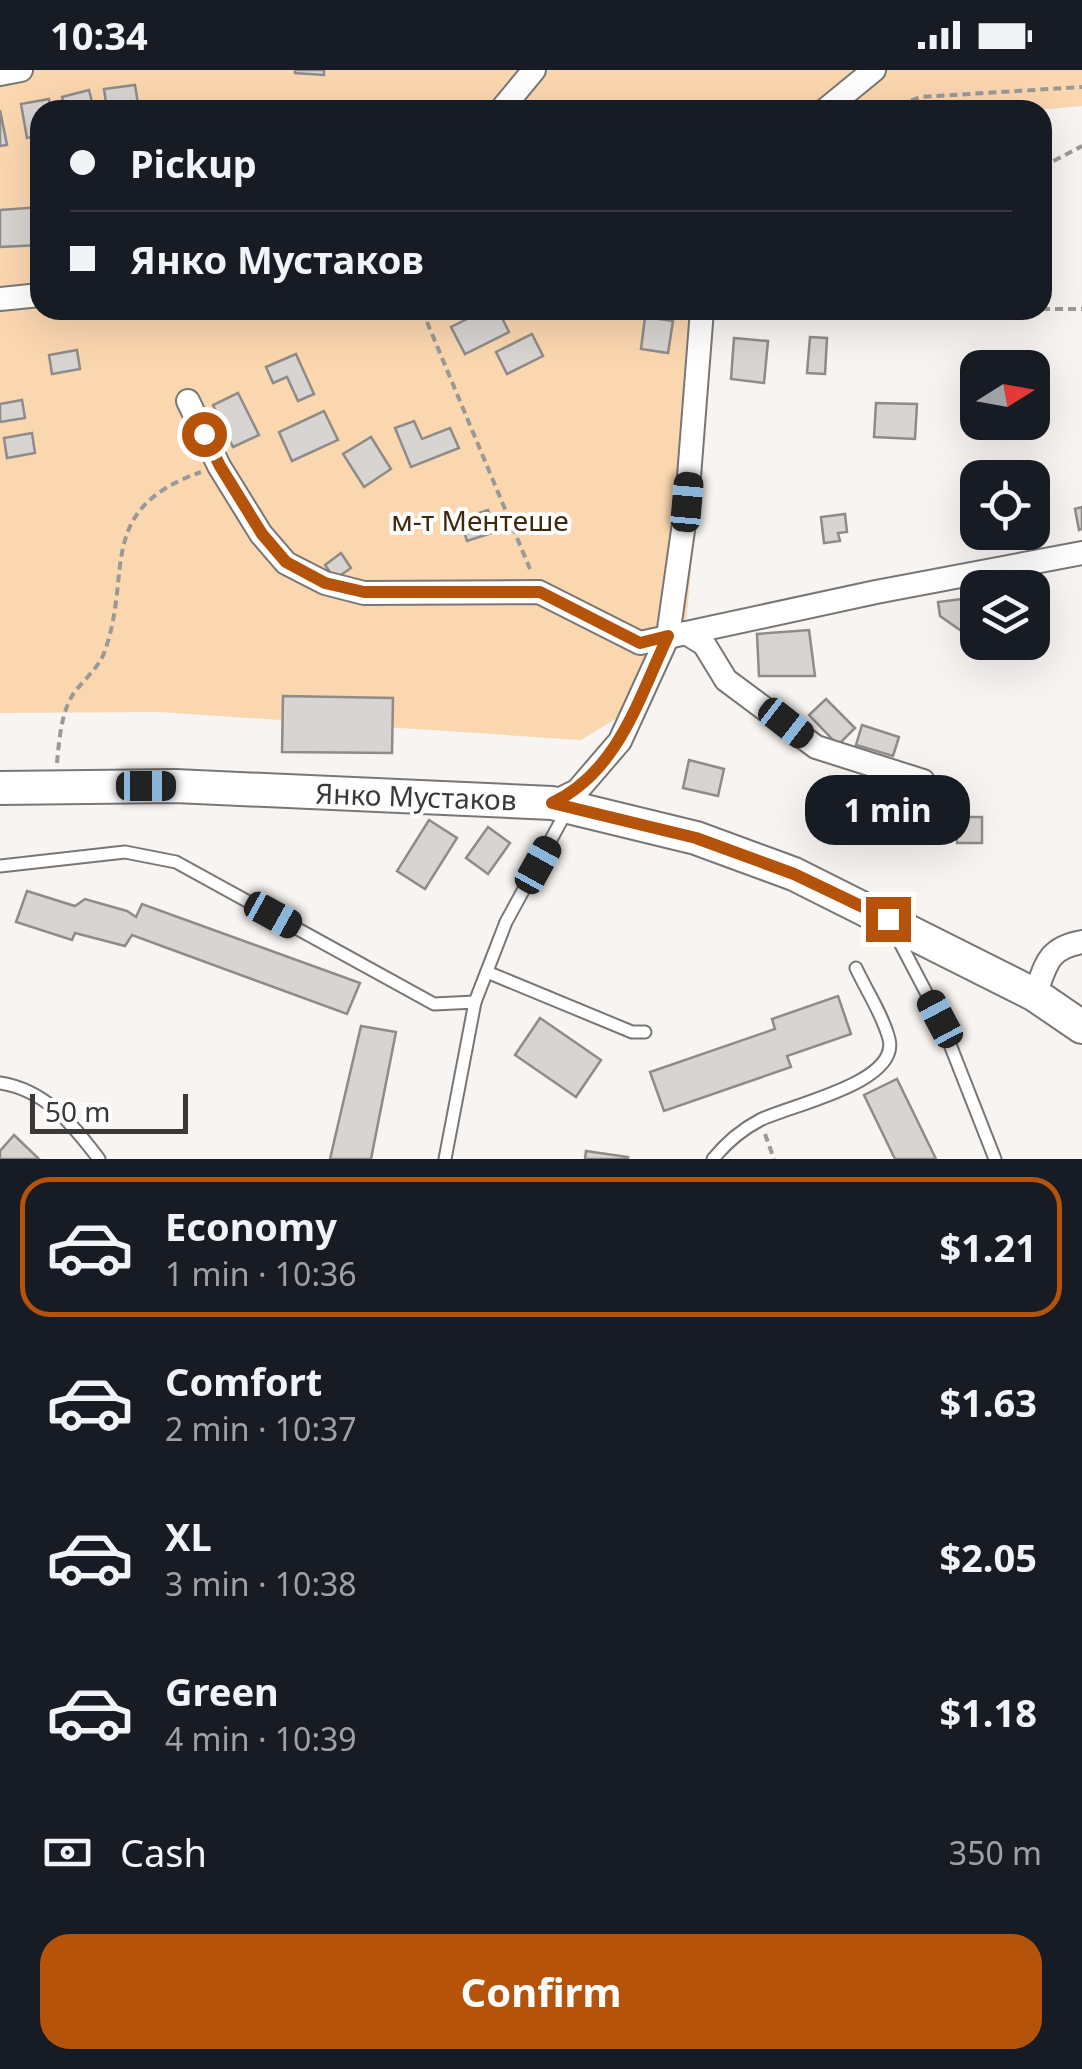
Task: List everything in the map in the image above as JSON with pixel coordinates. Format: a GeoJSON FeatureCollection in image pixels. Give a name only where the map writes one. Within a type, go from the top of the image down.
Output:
{"type":"FeatureCollection","features":[{"type":"Feature","properties":{"kind":"street"},"geometry":{"type":"LineString","coordinates":[[0,74],[21,70]]}},
{"type":"Feature","properties":{"kind":"street"},"geometry":{"type":"LineString","coordinates":[[509,100],[534,70]]}},
{"type":"Feature","properties":{"kind":"street"},"geometry":{"type":"LineString","coordinates":[[836,100],[874,70]]}},
{"type":"Feature","properties":{"kind":"street"},"geometry":{"type":"LineString","coordinates":[[0,299],[30,296]]}},
{"type":"Feature","properties":{"kind":"street"},"geometry":{"type":"LineString","coordinates":[[561,805],[620,741],[677,634],[701,320]]}},
{"type":"Feature","properties":{"kind":"street"},"geometry":{"type":"LineString","coordinates":[[188,401],[220,466],[262,534],[286,562],[325,583],[364,592],[540,592],[640,643],[1082,553]]}},
{"type":"Feature","properties":{"kind":"street"},"geometry":{"type":"LineString","coordinates":[[677,634],[704,644],[726,680],[816,747],[923,781]]}},
{"type":"Feature","properties":{"kind":"street","name":"Янко Мустаков"},"geometry":{"type":"LineString","coordinates":[[0,788],[176,786],[561,805],[696,838],[794,874],[1035,996],[1082,1028]]}},
{"type":"Feature","properties":{"kind":"street"},"geometry":{"type":"LineString","coordinates":[[1035,996],[1050,957],[1062,945],[1082,942]]}},
{"type":"Feature","properties":{"kind":"lane"},"geometry":{"type":"LineString","coordinates":[[445,1159],[476,1002],[506,922],[561,805]]}},
{"type":"Feature","properties":{"kind":"lane"},"geometry":{"type":"LineString","coordinates":[[0,866],[126,852],[176,862],[434,1004],[476,1002]]}},
{"type":"Feature","properties":{"kind":"lane"},"geometry":{"type":"LineString","coordinates":[[888,919],[940,1019],[995,1159]]}},
{"type":"Feature","properties":{"kind":"lane"},"geometry":{"type":"LineString","coordinates":[[713,1159],[727,1142],[760,1120],[836,1092],[879,1069],[888,1056],[890,1040],[856,968]]}},
{"type":"Feature","properties":{"kind":"lane"},"geometry":{"type":"LineString","coordinates":[[487,972],[632,1032],[646,1032]]}},
{"type":"Feature","properties":{"kind":"lane"},"geometry":{"type":"LineString","coordinates":[[0,1082],[44,1098],[69,1120],[99,1159]]}},
{"type":"Feature","properties":{"kind":"path"},"geometry":{"type":"LineString","coordinates":[[912,100],[1082,87]]}},
{"type":"Feature","properties":{"kind":"path"},"geometry":{"type":"LineString","coordinates":[[1052,162],[1082,146]]}},
{"type":"Feature","properties":{"kind":"path"},"geometry":{"type":"LineString","coordinates":[[1052,309],[1082,308]]}},
{"type":"Feature","properties":{"kind":"path"},"geometry":{"type":"LineString","coordinates":[[426,320],[540,592]]}},
{"type":"Feature","properties":{"kind":"path"},"geometry":{"type":"LineString","coordinates":[[55,787],[59,741],[70,699],[103,656],[114,608],[118,558],[135,516],[170,483],[220,466]]}},
{"type":"Feature","properties":{"kind":"path"},"geometry":{"type":"LineString","coordinates":[[760,1120],[774,1159]]}},
{"type":"Feature","properties":{"kind":"green space","name":"м-т Ментeше"},"geometry":{"type":"Polygon","coordinates":[[[0,70],[1082,70],[1082,106],[1052,109],[1052,100],[30,100],[30,320],[711,320],[687,616],[630,710],[581,740],[160,712],[0,713],[0,70]]]}},
{"type":"Feature","properties":{"kind":"building"},"geometry":{"type":"Polygon","coordinates":[[[324,70],[324,75],[295,73],[324,70]]]}},
{"type":"Feature","properties":{"kind":"building"},"geometry":{"type":"Polygon","coordinates":[[[135,85],[137,100],[106,100],[104,89],[135,85]]]}},
{"type":"Feature","properties":{"kind":"building"},"geometry":{"type":"Polygon","coordinates":[[[89,90],[92,100],[63,100],[62,97],[89,90]]]}},
{"type":"Feature","properties":{"kind":"building"},"geometry":{"type":"Polygon","coordinates":[[[30,102],[27,138],[21,104],[30,102]]]}},
{"type":"Feature","properties":{"kind":"building"},"geometry":{"type":"Polygon","coordinates":[[[0,110],[7,145],[0,146],[0,110]]]}},
{"type":"Feature","properties":{"kind":"building"},"geometry":{"type":"Polygon","coordinates":[[[30,208],[30,246],[0,247],[0,210],[30,208]]]}},
{"type":"Feature","properties":{"kind":"building"},"geometry":{"type":"Polygon","coordinates":[[[465,320],[503,320],[509,332],[465,354],[451,327],[465,320]]]}},
{"type":"Feature","properties":{"kind":"building"},"geometry":{"type":"Polygon","coordinates":[[[645,320],[673,321],[668,353],[641,349],[645,320]]]}},
{"type":"Feature","properties":{"kind":"building"},"geometry":{"type":"Polygon","coordinates":[[[532,334],[543,356],[507,374],[496,352],[532,334]]]}},
{"type":"Feature","properties":{"kind":"building"},"geometry":{"type":"Polygon","coordinates":[[[810,337],[827,338],[825,374],[807,373],[810,337]]]}},
{"type":"Feature","properties":{"kind":"building"},"geometry":{"type":"Polygon","coordinates":[[[734,338],[768,341],[764,383],[731,379],[734,338]]]}},
{"type":"Feature","properties":{"kind":"building"},"geometry":{"type":"Polygon","coordinates":[[[77,350],[80,369],[52,374],[49,355],[77,350]]]}},
{"type":"Feature","properties":{"kind":"building"},"geometry":{"type":"Polygon","coordinates":[[[296,354],[314,394],[298,401],[287,377],[273,383],[266,367],[296,354]]]}},
{"type":"Feature","properties":{"kind":"building"},"geometry":{"type":"Polygon","coordinates":[[[238,393],[259,435],[233,447],[213,405],[238,393]]]}},
{"type":"Feature","properties":{"kind":"building"},"geometry":{"type":"Polygon","coordinates":[[[22,400],[25,418],[0,422],[0,404],[22,400]]]}},
{"type":"Feature","properties":{"kind":"building"},"geometry":{"type":"Polygon","coordinates":[[[876,403],[917,404],[915,439],[874,437],[876,403]]]}},
{"type":"Feature","properties":{"kind":"building"},"geometry":{"type":"Polygon","coordinates":[[[324,411],[338,440],[292,461],[279,432],[324,411]]]}},
{"type":"Feature","properties":{"kind":"building"},"geometry":{"type":"Polygon","coordinates":[[[414,421],[422,439],[450,428],[459,448],[411,467],[395,428],[414,421]]]}},
{"type":"Feature","properties":{"kind":"building"},"geometry":{"type":"Polygon","coordinates":[[[32,433],[35,453],[7,458],[4,438],[32,433]]]}},
{"type":"Feature","properties":{"kind":"building"},"geometry":{"type":"Polygon","coordinates":[[[371,437],[391,469],[364,487],[343,454],[371,437]]]}},
{"type":"Feature","properties":{"kind":"building"},"geometry":{"type":"Polygon","coordinates":[[[1082,507],[1082,529],[1079,530],[1075,509],[1082,507]]]}},
{"type":"Feature","properties":{"kind":"building"},"geometry":{"type":"Polygon","coordinates":[[[488,510],[495,532],[467,541],[460,519],[488,510]]]}},
{"type":"Feature","properties":{"kind":"building"},"geometry":{"type":"Polygon","coordinates":[[[845,514],[847,532],[838,533],[840,541],[824,543],[821,517],[845,514]]]}},
{"type":"Feature","properties":{"kind":"building"},"geometry":{"type":"Polygon","coordinates":[[[341,553],[351,568],[335,579],[325,565],[341,553]]]}},
{"type":"Feature","properties":{"kind":"building"},"geometry":{"type":"Polygon","coordinates":[[[960,599],[960,630],[940,616],[938,602],[960,599]]]}},
{"type":"Feature","properties":{"kind":"building"},"geometry":{"type":"Polygon","coordinates":[[[809,630],[815,676],[759,676],[757,634],[809,630]]]}},
{"type":"Feature","properties":{"kind":"building"},"geometry":{"type":"Polygon","coordinates":[[[283,696],[393,698],[392,753],[282,752],[283,696]]]}},
{"type":"Feature","properties":{"kind":"building"},"geometry":{"type":"Polygon","coordinates":[[[826,699],[855,728],[838,745],[809,715],[826,699]]]}},
{"type":"Feature","properties":{"kind":"building"},"geometry":{"type":"Polygon","coordinates":[[[862,725],[899,737],[893,756],[856,745],[862,725]]]}},
{"type":"Feature","properties":{"kind":"building"},"geometry":{"type":"Polygon","coordinates":[[[689,760],[724,769],[718,796],[683,788],[689,760]]]}},
{"type":"Feature","properties":{"kind":"building"},"geometry":{"type":"Polygon","coordinates":[[[956,817],[982,817],[982,843],[957,843],[956,817]]]}},
{"type":"Feature","properties":{"kind":"building"},"geometry":{"type":"Polygon","coordinates":[[[429,820],[457,838],[425,889],[397,871],[429,820]]]}},
{"type":"Feature","properties":{"kind":"building"},"geometry":{"type":"Polygon","coordinates":[[[488,827],[510,843],[488,874],[466,858],[488,827]]]}},
{"type":"Feature","properties":{"kind":"building"},"geometry":{"type":"Polygon","coordinates":[[[27,891],[75,906],[85,899],[136,917],[142,904],[360,983],[347,1014],[132,935],[125,946],[75,933],[72,940],[16,922],[27,891]]]}},
{"type":"Feature","properties":{"kind":"building"},"geometry":{"type":"Polygon","coordinates":[[[838,996],[851,1034],[787,1056],[791,1067],[664,1111],[650,1072],[775,1029],[772,1019],[838,996]]]}},
{"type":"Feature","properties":{"kind":"building"},"geometry":{"type":"Polygon","coordinates":[[[540,1018],[601,1060],[576,1097],[515,1055],[540,1018]]]}},
{"type":"Feature","properties":{"kind":"building"},"geometry":{"type":"Polygon","coordinates":[[[361,1026],[396,1032],[371,1159],[330,1159],[361,1026]]]}},
{"type":"Feature","properties":{"kind":"building"},"geometry":{"type":"Polygon","coordinates":[[[897,1079],[936,1159],[895,1159],[864,1095],[897,1079]]]}},
{"type":"Feature","properties":{"kind":"building"},"geometry":{"type":"Polygon","coordinates":[[[14,1135],[39,1159],[0,1159],[0,1151],[14,1135]]]}},
{"type":"Feature","properties":{"kind":"building"},"geometry":{"type":"Polygon","coordinates":[[[586,1151],[628,1157],[628,1159],[585,1159],[586,1151]]]}},
{"type":"Feature","properties":{"kind":"route"},"geometry":{"type":"LineString","coordinates":[[204,434],[262,534],[286,562],[325,583],[364,592],[540,592],[640,643],[668,636],[620,741],[577,791],[552,803],[696,838],[794,874],[888,919]]}}]}
